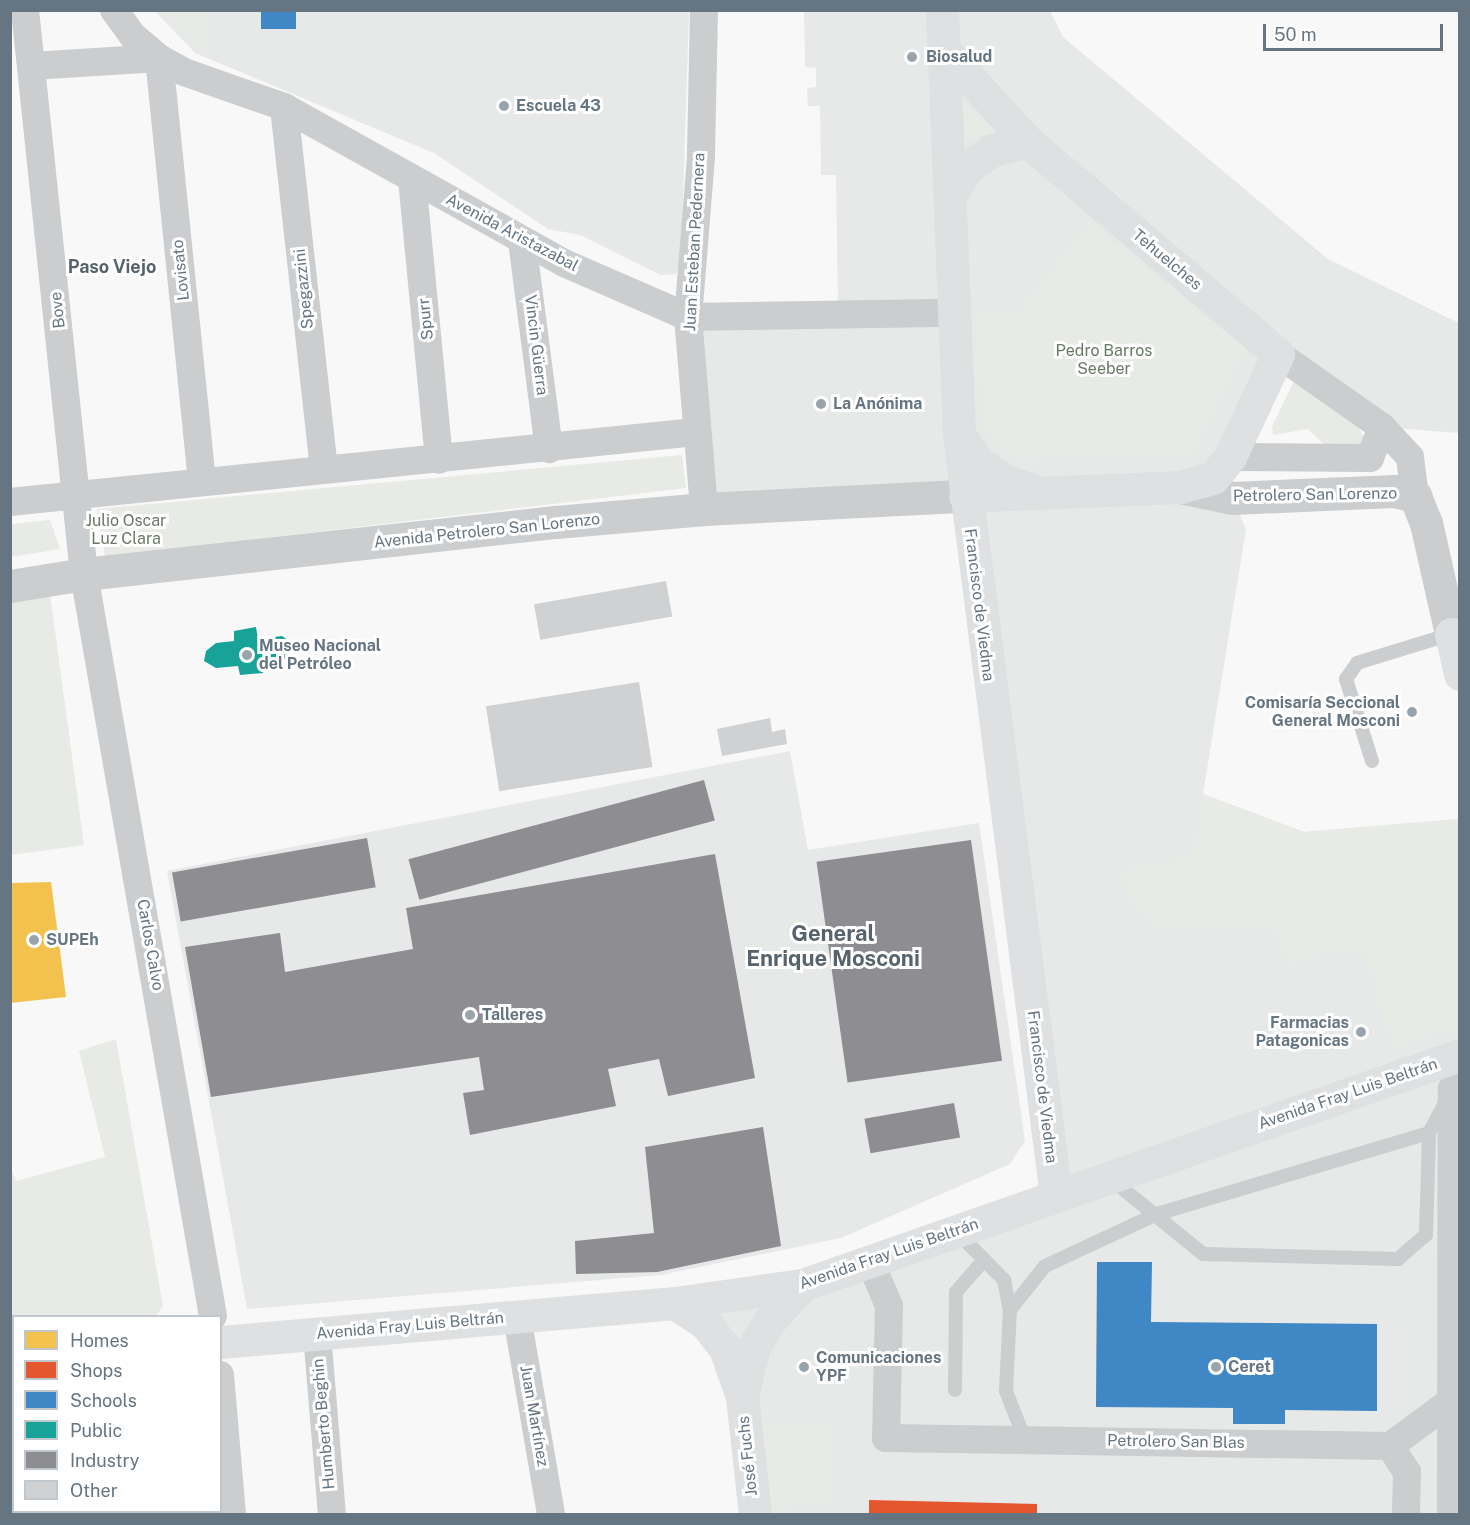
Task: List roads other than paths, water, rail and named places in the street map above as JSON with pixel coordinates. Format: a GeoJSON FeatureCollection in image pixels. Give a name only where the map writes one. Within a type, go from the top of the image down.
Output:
{"type":"FeatureCollection","features":[{"type":"Feature","properties":{"kind":"main road","name":"Francisco de Viedma"},"geometry":{"type":"LineString","coordinates":[[942,10],[959,434],[965,496],[1056,1196]]}},
{"type":"Feature","properties":{"kind":"main road","name":"Tehuelches"},"geometry":{"type":"LineString","coordinates":[[945,51],[1027,141],[1278,354]]}},
{"type":"Feature","properties":{"kind":"main road"},"geometry":{"type":"LineString","coordinates":[[950,197],[966,169],[992,150],[1027,141]]}},
{"type":"Feature","properties":{"kind":"main road","name":"Petrolero San Lorenzo"},"geometry":{"type":"LineString","coordinates":[[965,496],[1037,491],[1180,487],[1213,478],[1230,457],[1278,354]]}},
{"type":"Feature","properties":{"kind":"main road"},"geometry":{"type":"LineString","coordinates":[[959,434],[978,462],[996,475],[1037,491]]}},
{"type":"Feature","properties":{"kind":"main road"},"geometry":{"type":"LineString","coordinates":[[1450,634],[1460,674]]}},
{"type":"Feature","properties":{"kind":"main road","name":"Avenida Fray Luis Beltrán"},"geometry":{"type":"LineString","coordinates":[[222,1342],[675,1303],[802,1285],[1460,1055]]}},
{"type":"Feature","properties":{"kind":"main road","name":"José Fuchs"},"geometry":{"type":"LineString","coordinates":[[742,1396],[754,1347],[771,1319],[802,1285]]}},
{"type":"Feature","properties":{"kind":"main road","name":"José Fuchs"},"geometry":{"type":"LineString","coordinates":[[675,1303],[706,1324],[725,1348],[742,1396],[755,1515]]}},
{"type":"Feature","properties":{"kind":"street","name":"Bove"},"geometry":{"type":"LineString","coordinates":[[26,10],[79,496],[84,574]]}},
{"type":"Feature","properties":{"kind":"street","name":"Avenida Aristazabal"},"geometry":{"type":"LineString","coordinates":[[114,10],[133,36],[159,58],[184,72],[284,107],[522,241],[688,317],[955,313]]}},
{"type":"Feature","properties":{"kind":"street","name":"Juan Esteban Pedernera"},"geometry":{"type":"LineString","coordinates":[[704,10],[700,157],[688,317],[695,432],[704,509]]}},
{"type":"Feature","properties":{"kind":"street"},"geometry":{"type":"LineString","coordinates":[[32,66],[159,58]]}},
{"type":"Feature","properties":{"kind":"street","name":"Lovisato"},"geometry":{"type":"LineString","coordinates":[[159,58],[202,481]]}},
{"type":"Feature","properties":{"kind":"street","name":"Spegazzini"},"geometry":{"type":"LineString","coordinates":[[284,107],[324,470]]}},
{"type":"Feature","properties":{"kind":"street","name":"Spurr"},"geometry":{"type":"LineString","coordinates":[[412,178],[439,460]]}},
{"type":"Feature","properties":{"kind":"street","name":"Vincin Güerra"},"geometry":{"type":"LineString","coordinates":[[522,241],[549,449]]}},
{"type":"Feature","properties":{"kind":"street","name":"Tehuelches"},"geometry":{"type":"LineString","coordinates":[[1278,354],[1382,427],[1410,457],[1415,496]]}},
{"type":"Feature","properties":{"kind":"street"},"geometry":{"type":"LineString","coordinates":[[1230,457],[1371,458],[1382,427]]}},
{"type":"Feature","properties":{"kind":"street"},"geometry":{"type":"LineString","coordinates":[[10,502],[202,481],[549,449],[695,432]]}},
{"type":"Feature","properties":{"kind":"street","name":"Petrolero San Lorenzo"},"geometry":{"type":"LineString","coordinates":[[1180,487],[1232,498],[1394,491],[1415,496],[1426,523],[1450,634]]}},
{"type":"Feature","properties":{"kind":"street","name":"Avenida Petrolero San Lorenzo"},"geometry":{"type":"LineString","coordinates":[[10,586],[84,574],[704,509],[965,496]]}},
{"type":"Feature","properties":{"kind":"street","name":"Carlos Calvo"},"geometry":{"type":"LineString","coordinates":[[84,574],[213,1315]]}},
{"type":"Feature","properties":{"kind":"street"},"geometry":{"type":"LineString","coordinates":[[1451,1515],[1456,1080]]}},
{"type":"Feature","properties":{"kind":"street","name":"Petrolero San Blas"},"geometry":{"type":"LineString","coordinates":[[870,1261],[889,1306],[886,1438],[1390,1446]]}},
{"type":"Feature","properties":{"kind":"street","name":"Juan Martínez"},"geometry":{"type":"LineString","coordinates":[[518,1317],[551,1515]]}},
{"type":"Feature","properties":{"kind":"street","name":"Humberto Beghin"},"geometry":{"type":"LineString","coordinates":[[317,1333],[332,1515]]}},
{"type":"Feature","properties":{"kind":"street"},"geometry":{"type":"LineString","coordinates":[[222,1398],[232,1515]]}},
{"type":"Feature","properties":{"kind":"street"},"geometry":{"type":"LineString","coordinates":[[1406,1515],[1407,1472],[1390,1446],[1451,1401]]}},
{"type":"Feature","properties":{"kind":"lane"},"geometry":{"type":"LineString","coordinates":[[1372,761],[1346,679],[1357,663],[1450,634]]}},
{"type":"Feature","properties":{"kind":"lane"},"geometry":{"type":"LineString","coordinates":[[1109,1178],[1157,1214],[1203,1254],[1398,1259],[1426,1235],[1429,1134],[1456,1080]]}},
{"type":"Feature","properties":{"kind":"lane"},"geometry":{"type":"LineString","coordinates":[[1010,1310],[1045,1266],[1157,1214],[1429,1134]]}},
{"type":"Feature","properties":{"kind":"lane"},"geometry":{"type":"LineString","coordinates":[[956,1231],[1004,1280],[1010,1310],[1006,1391],[1025,1440]]}},
{"type":"Feature","properties":{"kind":"lane"},"geometry":{"type":"LineString","coordinates":[[955,1390],[956,1292],[983,1261]]}},
{"type":"Feature","properties":{"kind":"place","name":"Biosalud"},"geometry":{"type":"Point","coordinates":[912,57]}},
{"type":"Feature","properties":{"kind":"place","name":"Escuela 43"},"geometry":{"type":"Point","coordinates":[504,106]}},
{"type":"Feature","properties":{"kind":"place","name":"La Anónima"},"geometry":{"type":"Point","coordinates":[821,404]}},
{"type":"Feature","properties":{"kind":"place","name":"Museo Nacional del Petróleo"},"geometry":{"type":"Point","coordinates":[247,655]}},
{"type":"Feature","properties":{"kind":"place","name":"Comisaría Seccional General Mosconi"},"geometry":{"type":"Point","coordinates":[1412,712]}},
{"type":"Feature","properties":{"kind":"place","name":"SUPEh"},"geometry":{"type":"Point","coordinates":[34,940]}},
{"type":"Feature","properties":{"kind":"place","name":"Talleres"},"geometry":{"type":"Point","coordinates":[470,1015]}},
{"type":"Feature","properties":{"kind":"place","name":"Farmacias Patagonicas"},"geometry":{"type":"Point","coordinates":[1361,1032]}},
{"type":"Feature","properties":{"kind":"place","name":"Comunicaciones YPF"},"geometry":{"type":"Point","coordinates":[804,1367]}},
{"type":"Feature","properties":{"kind":"place","name":"Ceret"},"geometry":{"type":"Point","coordinates":[1216,1367]}},
{"type":"Feature","properties":{"kind":"district","name":"Paso Viejo"},"geometry":{"type":"Point","coordinates":[112,267]}},
{"type":"Feature","properties":{"kind":"district","name":"General Enrique Mosconi"},"geometry":{"type":"Point","coordinates":[833,946]}},
{"type":"Feature","properties":{"kind":"park label","name":"Pedro Barros Seeber"},"geometry":{"type":"Point","coordinates":[1104,360]}},
{"type":"Feature","properties":{"kind":"park label","name":"Julio Oscar Luz Clara"},"geometry":{"type":"Point","coordinates":[126,530]}}]}
